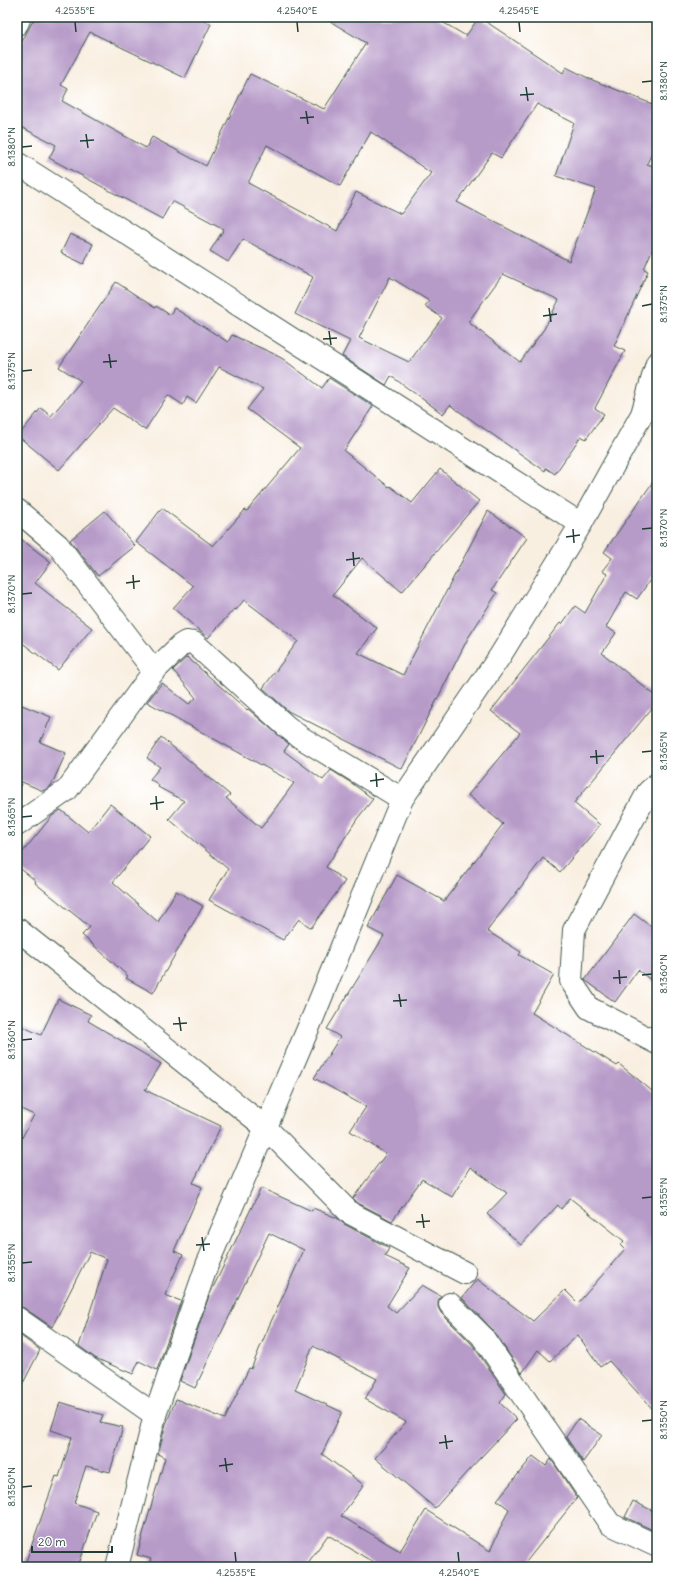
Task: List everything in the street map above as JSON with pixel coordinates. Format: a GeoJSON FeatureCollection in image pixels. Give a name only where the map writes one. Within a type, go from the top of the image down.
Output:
{"type":"FeatureCollection","features":[{"type":"Feature","properties":{"kind":"street"},"geometry":{"type":"LineString","coordinates":[[17,24],[20,17]]}},
{"type":"Feature","properties":{"kind":"street"},"geometry":{"type":"LineString","coordinates":[[18,166],[581,524]]}},
{"type":"Feature","properties":{"kind":"street"},"geometry":{"type":"LineString","coordinates":[[117,1567],[155,1415],[207,1265],[402,799],[500,656],[649,414],[657,363]]}},
{"type":"Feature","properties":{"kind":"street"},"geometry":{"type":"LineString","coordinates":[[17,510],[58,545],[154,671]]}},
{"type":"Feature","properties":{"kind":"street"},"geometry":{"type":"LineString","coordinates":[[17,825],[67,790],[154,671],[186,642],[194,643],[286,726],[402,799]]}},
{"type":"Feature","properties":{"kind":"street"},"geometry":{"type":"LineString","coordinates":[[657,784],[648,792],[574,930],[571,981],[589,1008],[657,1043]]}},
{"type":"Feature","properties":{"kind":"street"},"geometry":{"type":"LineString","coordinates":[[17,929],[265,1127],[350,1213],[465,1273]]}},
{"type":"Feature","properties":{"kind":"street"},"geometry":{"type":"LineString","coordinates":[[450,1304],[482,1336],[610,1524],[657,1546]]}},
{"type":"Feature","properties":{"kind":"street"},"geometry":{"type":"LineString","coordinates":[[17,1318],[155,1415]]}},
{"type":"Feature","properties":{"kind":"building"},"geometry":{"type":"Polygon","coordinates":[[[35,17],[197,17],[211,24],[185,78],[90,32],[61,85],[68,89],[62,101],[146,148],[152,137],[206,166],[250,74],[324,109],[366,43],[323,17],[434,17],[466,36],[479,17],[563,73],[566,67],[590,79],[657,106],[657,141],[647,164],[657,167],[657,238],[644,269],[648,271],[614,346],[625,351],[595,408],[604,414],[586,439],[581,436],[555,474],[546,468],[545,471],[450,405],[443,414],[391,376],[386,385],[342,356],[350,341],[295,314],[313,277],[243,239],[228,262],[210,251],[224,229],[172,201],[162,219],[49,158],[56,145],[17,125],[17,51],[35,17]],[[537,104],[501,158],[492,153],[457,202],[569,261],[596,189],[556,176],[574,123],[537,104]],[[371,132],[340,186],[267,145],[248,183],[337,231],[356,192],[401,214],[431,173],[371,132]],[[503,274],[468,322],[520,362],[544,329],[559,300],[503,274]],[[390,277],[359,338],[409,362],[442,318],[425,306],[429,301],[390,277]]]}},
{"type":"Feature","properties":{"kind":"building"},"geometry":{"type":"Polygon","coordinates":[[[70,234],[93,244],[84,264],[61,253],[70,234]]]}},
{"type":"Feature","properties":{"kind":"building"},"geometry":{"type":"Polygon","coordinates":[[[116,282],[155,308],[156,306],[170,315],[174,308],[228,342],[232,335],[283,359],[322,388],[329,378],[373,406],[344,451],[389,487],[390,486],[412,503],[440,469],[479,501],[402,592],[362,558],[333,595],[377,628],[358,653],[403,675],[488,511],[527,538],[492,590],[497,593],[468,638],[402,769],[288,711],[263,688],[298,641],[244,600],[208,638],[173,608],[193,586],[136,542],[162,508],[213,546],[245,510],[247,511],[300,448],[247,409],[263,389],[219,367],[196,403],[187,397],[183,405],[168,395],[145,430],[113,408],[59,470],[18,436],[41,408],[51,416],[81,381],[59,367],[116,282]]]}},
{"type":"Feature","properties":{"kind":"building"},"geometry":{"type":"Polygon","coordinates":[[[657,476],[657,570],[637,599],[626,592],[606,627],[616,633],[602,653],[657,697],[657,702],[574,803],[600,825],[560,872],[543,858],[487,931],[521,952],[519,955],[554,975],[532,1013],[617,1066],[619,1064],[657,1095],[657,1414],[609,1361],[600,1367],[578,1335],[550,1361],[538,1350],[522,1373],[492,1329],[462,1298],[477,1279],[533,1321],[565,1290],[578,1303],[625,1249],[621,1245],[624,1241],[570,1198],[561,1209],[558,1205],[521,1245],[487,1214],[507,1193],[470,1167],[452,1197],[422,1179],[392,1221],[358,1203],[353,1198],[386,1154],[350,1131],[366,1107],[314,1078],[340,1037],[327,1029],[384,936],[368,928],[397,875],[444,901],[503,824],[468,795],[520,733],[491,711],[575,606],[585,613],[607,574],[602,571],[612,558],[604,552],[657,476]]]}},
{"type":"Feature","properties":{"kind":"building"},"geometry":{"type":"Polygon","coordinates":[[[105,511],[135,546],[98,576],[70,540],[105,511]]]}},
{"type":"Feature","properties":{"kind":"building"},"geometry":{"type":"Polygon","coordinates":[[[17,536],[51,562],[35,583],[92,628],[58,670],[17,639],[17,536]]]}},
{"type":"Feature","properties":{"kind":"building"},"geometry":{"type":"Polygon","coordinates":[[[187,657],[247,710],[248,709],[289,744],[284,751],[323,780],[331,770],[373,799],[357,819],[326,867],[345,881],[311,928],[299,919],[283,940],[209,900],[228,869],[169,819],[184,801],[158,787],[159,785],[150,779],[160,767],[147,758],[161,737],[230,795],[226,798],[261,828],[294,783],[147,702],[162,683],[189,704],[196,698],[173,670],[187,657]]]}},
{"type":"Feature","properties":{"kind":"building"},"geometry":{"type":"Polygon","coordinates":[[[17,703],[51,717],[40,742],[66,753],[51,786],[43,791],[22,782],[17,793],[17,703]]]}},
{"type":"Feature","properties":{"kind":"building"},"geometry":{"type":"Polygon","coordinates":[[[110,804],[150,836],[113,882],[158,922],[176,891],[203,906],[153,993],[126,978],[128,976],[82,935],[90,927],[35,883],[36,881],[17,866],[17,859],[52,816],[61,810],[88,832],[110,804]]]}},
{"type":"Feature","properties":{"kind":"building"},"geometry":{"type":"Polygon","coordinates":[[[634,914],[657,931],[657,985],[638,970],[615,1002],[585,980],[634,914]]]}},
{"type":"Feature","properties":{"kind":"building"},"geometry":{"type":"Polygon","coordinates":[[[58,999],[91,1015],[88,1021],[161,1064],[145,1090],[221,1126],[193,1183],[202,1187],[174,1251],[183,1255],[165,1295],[181,1301],[157,1370],[139,1361],[133,1374],[95,1358],[79,1346],[107,1259],[90,1252],[52,1327],[24,1308],[17,1306],[17,1147],[34,1115],[17,1107],[17,1024],[41,1035],[58,999]]]}},
{"type":"Feature","properties":{"kind":"building"},"geometry":{"type":"Polygon","coordinates":[[[261,1188],[312,1211],[313,1208],[337,1218],[344,1224],[389,1248],[385,1256],[410,1268],[387,1306],[396,1313],[422,1285],[441,1296],[438,1301],[438,1307],[441,1313],[472,1344],[506,1394],[500,1403],[517,1419],[435,1508],[375,1458],[406,1422],[365,1399],[377,1379],[313,1346],[295,1390],[342,1412],[322,1454],[364,1485],[341,1516],[400,1551],[426,1510],[490,1551],[509,1509],[497,1500],[533,1456],[546,1466],[551,1459],[577,1498],[522,1567],[381,1567],[328,1535],[305,1567],[148,1567],[151,1559],[137,1555],[165,1458],[158,1454],[166,1424],[176,1399],[225,1419],[249,1368],[251,1369],[304,1250],[269,1233],[195,1388],[180,1381],[209,1296],[261,1188]]]}},
{"type":"Feature","properties":{"kind":"building"},"geometry":{"type":"Polygon","coordinates":[[[17,1333],[40,1350],[17,1395],[17,1333]]]}},
{"type":"Feature","properties":{"kind":"building"},"geometry":{"type":"Polygon","coordinates":[[[60,1402],[103,1415],[100,1422],[123,1427],[110,1472],[86,1466],[74,1503],[97,1511],[78,1567],[24,1567],[56,1476],[59,1477],[72,1437],[51,1430],[60,1402]]]}},
{"type":"Feature","properties":{"kind":"building"},"geometry":{"type":"Polygon","coordinates":[[[578,1419],[602,1435],[583,1462],[566,1437],[578,1419]]]}},
{"type":"Feature","properties":{"kind":"building"},"geometry":{"type":"Polygon","coordinates":[[[633,1501],[657,1513],[657,1532],[625,1517],[633,1501]]]}}]}
